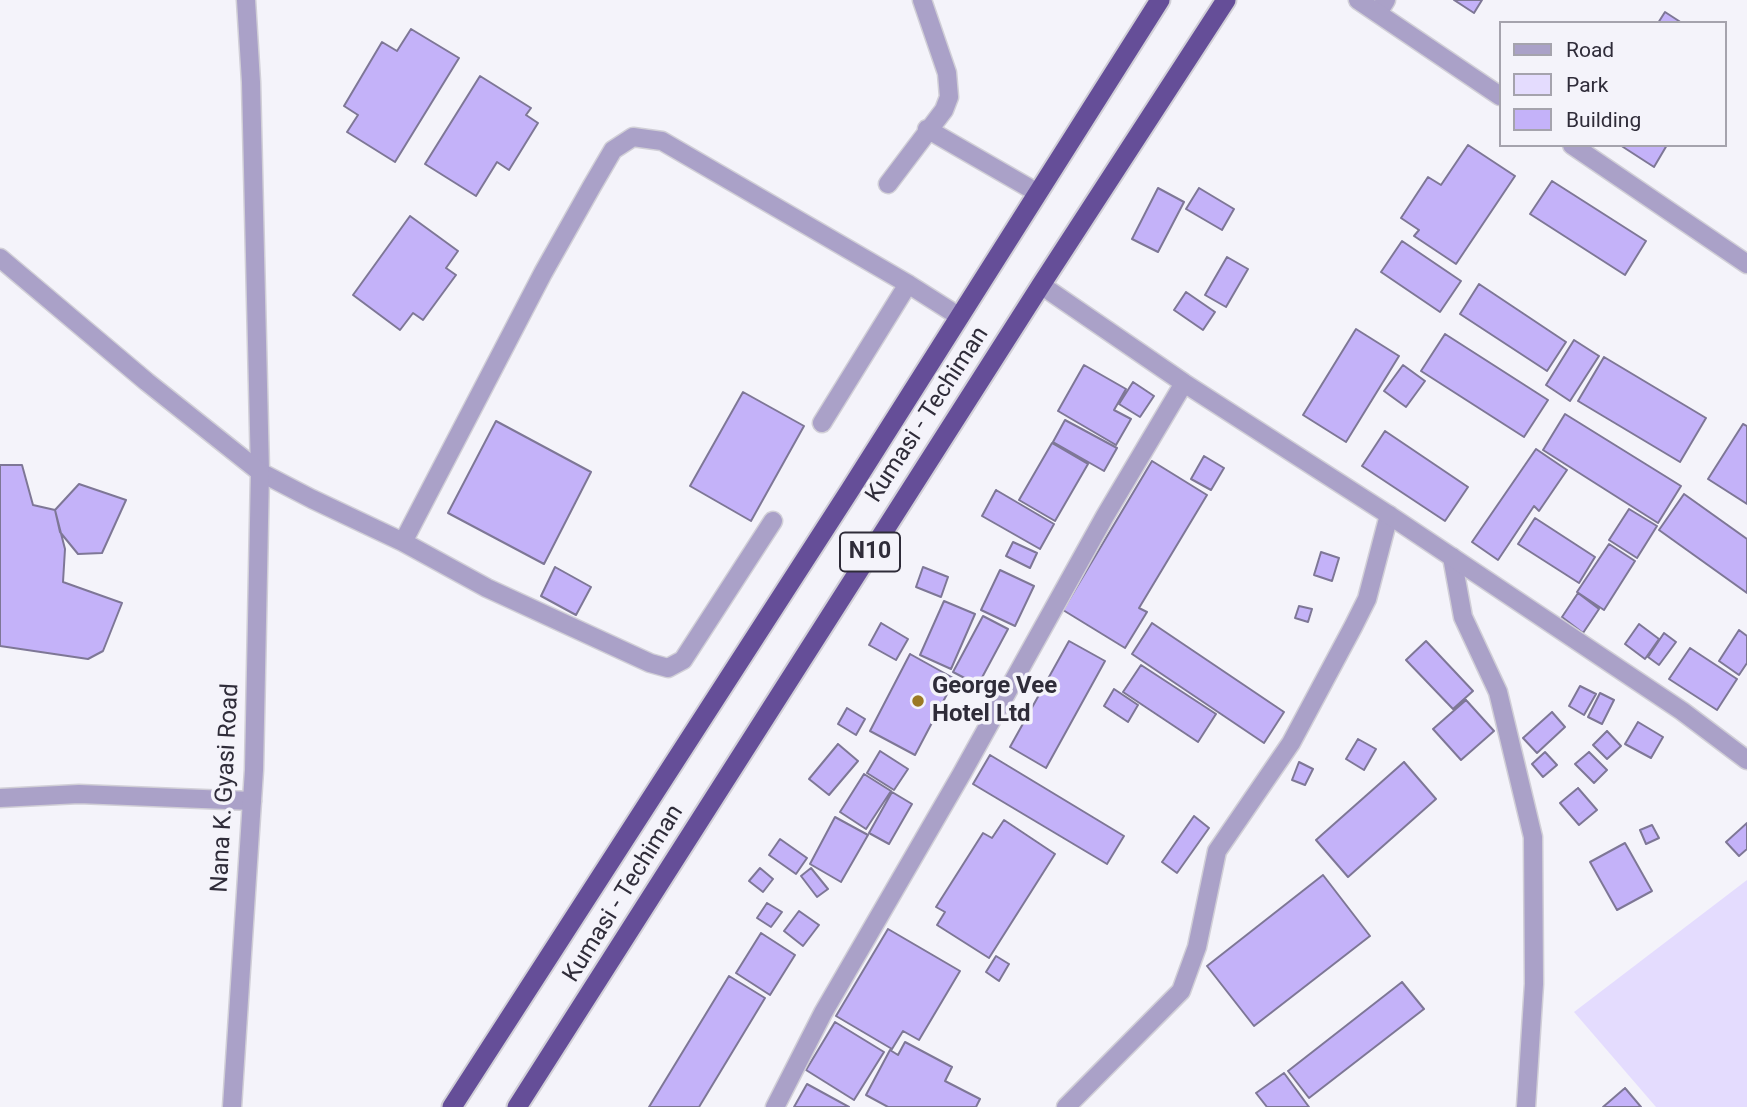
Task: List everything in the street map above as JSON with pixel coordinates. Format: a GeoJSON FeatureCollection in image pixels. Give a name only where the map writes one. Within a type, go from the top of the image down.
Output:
{"type":"FeatureCollection","features":[{"type":"Feature","properties":{"kind":"highway","name":"N10"},"geometry":{"type":"LineString","coordinates":[[452,1107],[960,317],[1160,0]]}},
{"type":"Feature","properties":{"kind":"highway","name":"Kumasi - Techiman"},"geometry":{"type":"LineString","coordinates":[[517,1107],[1226,0]]}},
{"type":"Feature","properties":{"kind":"street","name":"Nana K. Gyasi Road"},"geometry":{"type":"LineString","coordinates":[[232,1107],[252,801],[260,472],[251,82],[246,0]]}},
{"type":"Feature","properties":{"kind":"street"},"geometry":{"type":"LineString","coordinates":[[888,184],[944,110],[949,96],[947,73],[922,0]]}},
{"type":"Feature","properties":{"kind":"street"},"geometry":{"type":"LineString","coordinates":[[1358,0],[1382,7],[1498,94]]}},
{"type":"Feature","properties":{"kind":"street"},"geometry":{"type":"LineString","coordinates":[[927,129],[1038,193]]}},
{"type":"Feature","properties":{"kind":"street"},"geometry":{"type":"LineString","coordinates":[[403,542],[543,273],[592,186],[613,150],[633,137],[662,141],[960,317]]}},
{"type":"Feature","properties":{"kind":"street"},"geometry":{"type":"LineString","coordinates":[[1575,147],[1747,264]]}},
{"type":"Feature","properties":{"kind":"street"},"geometry":{"type":"LineString","coordinates":[[0,258],[147,382],[260,472],[403,542],[487,588],[650,663],[668,667],[682,660],[773,521]]}},
{"type":"Feature","properties":{"kind":"street"},"geometry":{"type":"LineString","coordinates":[[822,423],[908,284]]}},
{"type":"Feature","properties":{"kind":"street"},"geometry":{"type":"LineString","coordinates":[[1041,285],[1184,383],[1389,515],[1682,711],[1747,760]]}},
{"type":"Feature","properties":{"kind":"street"},"geometry":{"type":"LineString","coordinates":[[775,1107],[823,1013],[961,775],[1105,516],[1184,383]]}},
{"type":"Feature","properties":{"kind":"street"},"geometry":{"type":"LineString","coordinates":[[1066,1107],[1181,991],[1197,947],[1217,851],[1291,743],[1367,600],[1389,515]]}},
{"type":"Feature","properties":{"kind":"street"},"geometry":{"type":"LineString","coordinates":[[1452,557],[1463,617],[1498,692],[1533,836],[1534,984],[1526,1107]]}},
{"type":"Feature","properties":{"kind":"street"},"geometry":{"type":"LineString","coordinates":[[0,798],[79,794],[252,801]]}},
{"type":"Feature","properties":{"kind":"green space"},"geometry":{"type":"Polygon","coordinates":[[[1747,880],[1747,1107],[1656,1107],[1574,1012],[1747,880]]]}},
{"type":"Feature","properties":{"kind":"building"},"geometry":{"type":"Polygon","coordinates":[[[1454,0],[1482,0],[1474,13],[1454,0]]]}},
{"type":"Feature","properties":{"kind":"building"},"geometry":{"type":"Polygon","coordinates":[[[1665,12],[1679,21],[1659,21],[1665,12]]]}},
{"type":"Feature","properties":{"kind":"building"},"geometry":{"type":"Polygon","coordinates":[[[411,29],[459,58],[395,162],[347,132],[358,115],[344,106],[382,42],[397,51],[411,29]]]}},
{"type":"Feature","properties":{"kind":"building"},"geometry":{"type":"Polygon","coordinates":[[[480,76],[531,108],[526,115],[538,123],[509,170],[497,162],[476,196],[425,164],[480,76]]]}},
{"type":"Feature","properties":{"kind":"building"},"geometry":{"type":"Polygon","coordinates":[[[1468,145],[1515,176],[1456,264],[1414,236],[1419,230],[1401,218],[1428,177],[1441,185],[1468,145]]]}},
{"type":"Feature","properties":{"kind":"building"},"geometry":{"type":"Polygon","coordinates":[[[1623,147],[1666,147],[1654,167],[1623,147]]]}},
{"type":"Feature","properties":{"kind":"building"},"geometry":{"type":"Polygon","coordinates":[[[1552,181],[1646,241],[1625,275],[1530,214],[1552,181]]]}},
{"type":"Feature","properties":{"kind":"building"},"geometry":{"type":"Polygon","coordinates":[[[1158,188],[1184,202],[1158,252],[1132,239],[1158,188]]]}},
{"type":"Feature","properties":{"kind":"building"},"geometry":{"type":"Polygon","coordinates":[[[1199,188],[1234,209],[1222,230],[1186,209],[1199,188]]]}},
{"type":"Feature","properties":{"kind":"building"},"geometry":{"type":"Polygon","coordinates":[[[410,216],[458,251],[446,268],[456,275],[423,320],[413,313],[400,330],[353,295],[410,216]]]}},
{"type":"Feature","properties":{"kind":"building"},"geometry":{"type":"Polygon","coordinates":[[[1402,241],[1461,281],[1440,312],[1381,272],[1402,241]]]}},
{"type":"Feature","properties":{"kind":"building"},"geometry":{"type":"Polygon","coordinates":[[[1227,257],[1248,269],[1226,307],[1205,295],[1227,257]]]}},
{"type":"Feature","properties":{"kind":"building"},"geometry":{"type":"Polygon","coordinates":[[[1479,284],[1566,342],[1547,371],[1460,314],[1479,284]]]}},
{"type":"Feature","properties":{"kind":"building"},"geometry":{"type":"Polygon","coordinates":[[[1186,292],[1215,312],[1203,330],[1174,310],[1186,292]]]}},
{"type":"Feature","properties":{"kind":"building"},"geometry":{"type":"Polygon","coordinates":[[[1356,329],[1399,356],[1346,442],[1303,415],[1356,329]]]}},
{"type":"Feature","properties":{"kind":"building"},"geometry":{"type":"Polygon","coordinates":[[[1445,334],[1548,400],[1524,437],[1421,371],[1445,334]]]}},
{"type":"Feature","properties":{"kind":"building"},"geometry":{"type":"Polygon","coordinates":[[[1574,340],[1599,356],[1570,401],[1546,385],[1574,340]]]}},
{"type":"Feature","properties":{"kind":"building"},"geometry":{"type":"Polygon","coordinates":[[[1604,357],[1706,418],[1680,462],[1578,401],[1604,357]]]}},
{"type":"Feature","properties":{"kind":"building"},"geometry":{"type":"Polygon","coordinates":[[[1084,365],[1126,389],[1114,410],[1131,419],[1116,445],[1058,411],[1084,365]]]}},
{"type":"Feature","properties":{"kind":"building"},"geometry":{"type":"Polygon","coordinates":[[[1403,365],[1425,381],[1406,407],[1384,391],[1403,365]]]}},
{"type":"Feature","properties":{"kind":"building"},"geometry":{"type":"Polygon","coordinates":[[[1133,382],[1154,396],[1140,417],[1119,404],[1133,382]]]}},
{"type":"Feature","properties":{"kind":"building"},"geometry":{"type":"Polygon","coordinates":[[[743,392],[804,426],[751,521],[690,486],[743,392]]]}},
{"type":"Feature","properties":{"kind":"building"},"geometry":{"type":"Polygon","coordinates":[[[1565,414],[1681,486],[1658,523],[1543,450],[1565,414]]]}},
{"type":"Feature","properties":{"kind":"building"},"geometry":{"type":"Polygon","coordinates":[[[1065,420],[1117,448],[1104,471],[1053,442],[1065,420]]]}},
{"type":"Feature","properties":{"kind":"building"},"geometry":{"type":"Polygon","coordinates":[[[496,421],[591,472],[544,564],[448,513],[496,421]]]}},
{"type":"Feature","properties":{"kind":"building"},"geometry":{"type":"Polygon","coordinates":[[[1743,424],[1747,426],[1747,504],[1708,479],[1743,424]]]}},
{"type":"Feature","properties":{"kind":"building"},"geometry":{"type":"Polygon","coordinates":[[[1385,431],[1468,487],[1445,521],[1362,466],[1385,431]]]}},
{"type":"Feature","properties":{"kind":"building"},"geometry":{"type":"Polygon","coordinates":[[[1052,443],[1088,464],[1055,521],[1019,500],[1052,443]]]}},
{"type":"Feature","properties":{"kind":"building"},"geometry":{"type":"Polygon","coordinates":[[[1536,449],[1567,470],[1539,511],[1534,506],[1498,560],[1472,542],[1536,449]]]}},
{"type":"Feature","properties":{"kind":"building"},"geometry":{"type":"Polygon","coordinates":[[[1204,456],[1224,468],[1211,490],[1191,479],[1204,456]]]}},
{"type":"Feature","properties":{"kind":"building"},"geometry":{"type":"Polygon","coordinates":[[[1152,461],[1207,495],[1139,608],[1147,612],[1125,648],[1063,610],[1152,461]]]}},
{"type":"Feature","properties":{"kind":"building"},"geometry":{"type":"Polygon","coordinates":[[[0,465],[22,465],[33,505],[55,510],[65,549],[63,582],[122,603],[103,651],[88,659],[0,646],[0,465]]]}},
{"type":"Feature","properties":{"kind":"building"},"geometry":{"type":"Polygon","coordinates":[[[79,484],[126,500],[102,553],[78,554],[60,532],[55,510],[79,484]]]}},
{"type":"Feature","properties":{"kind":"building"},"geometry":{"type":"Polygon","coordinates":[[[996,490],[1054,524],[1040,549],[982,516],[996,490]]]}},
{"type":"Feature","properties":{"kind":"building"},"geometry":{"type":"Polygon","coordinates":[[[1684,494],[1747,539],[1747,593],[1659,530],[1684,494]]]}},
{"type":"Feature","properties":{"kind":"building"},"geometry":{"type":"Polygon","coordinates":[[[1629,509],[1657,526],[1637,558],[1609,540],[1629,509]]]}},
{"type":"Feature","properties":{"kind":"building"},"geometry":{"type":"Polygon","coordinates":[[[1535,518],[1595,557],[1579,583],[1518,544],[1535,518]]]}},
{"type":"Feature","properties":{"kind":"building"},"geometry":{"type":"Polygon","coordinates":[[[1013,542],[1037,553],[1030,568],[1006,556],[1013,542]]]}},
{"type":"Feature","properties":{"kind":"building"},"geometry":{"type":"Polygon","coordinates":[[[1609,544],[1635,561],[1604,610],[1577,592],[1609,544]]]}},
{"type":"Feature","properties":{"kind":"building"},"geometry":{"type":"Polygon","coordinates":[[[1321,552],[1339,558],[1332,581],[1314,575],[1321,552]]]}},
{"type":"Feature","properties":{"kind":"building"},"geometry":{"type":"Polygon","coordinates":[[[555,567],[591,587],[576,615],[541,596],[555,567]]]}},
{"type":"Feature","properties":{"kind":"building"},"geometry":{"type":"Polygon","coordinates":[[[923,567],[948,577],[941,597],[916,587],[923,567]]]}},
{"type":"Feature","properties":{"kind":"building"},"geometry":{"type":"Polygon","coordinates":[[[1000,570],[1034,586],[1015,626],[981,610],[1000,570]]]}},
{"type":"Feature","properties":{"kind":"building"},"geometry":{"type":"Polygon","coordinates":[[[1578,593],[1599,609],[1583,633],[1562,617],[1578,593]]]}},
{"type":"Feature","properties":{"kind":"building"},"geometry":{"type":"Polygon","coordinates":[[[944,601],[975,614],[951,669],[920,655],[944,601]]]}},
{"type":"Feature","properties":{"kind":"building"},"geometry":{"type":"Polygon","coordinates":[[[1299,606],[1312,609],[1308,622],[1295,618],[1299,606]]]}},
{"type":"Feature","properties":{"kind":"building"},"geometry":{"type":"Polygon","coordinates":[[[983,616],[1008,629],[978,685],[953,672],[983,616]]]}},
{"type":"Feature","properties":{"kind":"building"},"geometry":{"type":"Polygon","coordinates":[[[881,623],[908,639],[896,660],[869,645],[881,623]]]}},
{"type":"Feature","properties":{"kind":"building"},"geometry":{"type":"Polygon","coordinates":[[[1152,623],[1284,712],[1264,743],[1132,654],[1152,623]]]}},
{"type":"Feature","properties":{"kind":"building"},"geometry":{"type":"Polygon","coordinates":[[[1639,624],[1659,639],[1645,659],[1625,644],[1639,624]]]}},
{"type":"Feature","properties":{"kind":"building"},"geometry":{"type":"Polygon","coordinates":[[[1739,630],[1747,636],[1747,663],[1739,675],[1719,661],[1739,630]]]}},
{"type":"Feature","properties":{"kind":"building"},"geometry":{"type":"Polygon","coordinates":[[[1664,633],[1676,642],[1659,665],[1648,657],[1664,633]]]}},
{"type":"Feature","properties":{"kind":"building"},"geometry":{"type":"Polygon","coordinates":[[[1069,641],[1105,661],[1046,768],[1010,747],[1069,641]]]}},
{"type":"Feature","properties":{"kind":"building"},"geometry":{"type":"Polygon","coordinates":[[[1426,641],[1473,691],[1453,709],[1406,660],[1426,641]]]}},
{"type":"Feature","properties":{"kind":"building"},"geometry":{"type":"Polygon","coordinates":[[[1690,648],[1737,679],[1717,710],[1669,679],[1690,648]]]}},
{"type":"Feature","properties":{"kind":"building"},"geometry":{"type":"Polygon","coordinates":[[[910,654],[955,679],[915,755],[870,731],[910,654]]]}},
{"type":"Feature","properties":{"kind":"building"},"geometry":{"type":"Polygon","coordinates":[[[1141,665],[1216,714],[1198,742],[1123,692],[1141,665]]]}},
{"type":"Feature","properties":{"kind":"building"},"geometry":{"type":"Polygon","coordinates":[[[1580,686],[1596,694],[1584,715],[1569,706],[1580,686]]]}},
{"type":"Feature","properties":{"kind":"building"},"geometry":{"type":"Polygon","coordinates":[[[1114,689],[1138,705],[1128,722],[1104,706],[1114,689]]]}},
{"type":"Feature","properties":{"kind":"building"},"geometry":{"type":"Polygon","coordinates":[[[1600,693],[1614,700],[1602,724],[1588,717],[1600,693]]]}},
{"type":"Feature","properties":{"kind":"building"},"geometry":{"type":"Polygon","coordinates":[[[1466,700],[1494,731],[1461,760],[1433,729],[1466,700]]]}},
{"type":"Feature","properties":{"kind":"building"},"geometry":{"type":"Polygon","coordinates":[[[847,708],[865,719],[856,735],[838,724],[847,708]]]}},
{"type":"Feature","properties":{"kind":"building"},"geometry":{"type":"Polygon","coordinates":[[[1552,712],[1565,727],[1537,753],[1523,738],[1552,712]]]}},
{"type":"Feature","properties":{"kind":"building"},"geometry":{"type":"Polygon","coordinates":[[[1638,722],[1663,737],[1651,758],[1625,744],[1638,722]]]}},
{"type":"Feature","properties":{"kind":"building"},"geometry":{"type":"Polygon","coordinates":[[[1607,731],[1621,746],[1607,759],[1593,745],[1607,731]]]}},
{"type":"Feature","properties":{"kind":"building"},"geometry":{"type":"Polygon","coordinates":[[[1358,739],[1376,749],[1364,770],[1346,759],[1358,739]]]}},
{"type":"Feature","properties":{"kind":"building"},"geometry":{"type":"Polygon","coordinates":[[[838,744],[858,761],[829,795],[809,779],[838,744]]]}},
{"type":"Feature","properties":{"kind":"building"},"geometry":{"type":"Polygon","coordinates":[[[880,751],[908,769],[894,790],[867,773],[880,751]]]}},
{"type":"Feature","properties":{"kind":"building"},"geometry":{"type":"Polygon","coordinates":[[[1545,752],[1557,765],[1543,777],[1532,764],[1545,752]]]}},
{"type":"Feature","properties":{"kind":"building"},"geometry":{"type":"Polygon","coordinates":[[[1589,752],[1607,770],[1594,783],[1575,764],[1589,752]]]}},
{"type":"Feature","properties":{"kind":"building"},"geometry":{"type":"Polygon","coordinates":[[[990,755],[1124,836],[1107,864],[973,784],[990,755]]]}},
{"type":"Feature","properties":{"kind":"building"},"geometry":{"type":"Polygon","coordinates":[[[1299,762],[1313,769],[1305,785],[1292,780],[1299,762]]]}},
{"type":"Feature","properties":{"kind":"building"},"geometry":{"type":"Polygon","coordinates":[[[1404,762],[1436,799],[1348,877],[1316,840],[1404,762]]]}},
{"type":"Feature","properties":{"kind":"building"},"geometry":{"type":"Polygon","coordinates":[[[864,774],[891,791],[866,829],[840,812],[864,774]]]}},
{"type":"Feature","properties":{"kind":"building"},"geometry":{"type":"Polygon","coordinates":[[[1578,788],[1597,810],[1579,825],[1560,803],[1578,788]]]}},
{"type":"Feature","properties":{"kind":"building"},"geometry":{"type":"Polygon","coordinates":[[[892,792],[912,804],[889,844],[869,833],[892,792]]]}},
{"type":"Feature","properties":{"kind":"building"},"geometry":{"type":"Polygon","coordinates":[[[1194,816],[1209,828],[1177,873],[1162,862],[1194,816]]]}},
{"type":"Feature","properties":{"kind":"building"},"geometry":{"type":"Polygon","coordinates":[[[835,817],[868,835],[841,882],[810,864],[835,817]]]}},
{"type":"Feature","properties":{"kind":"building"},"geometry":{"type":"Polygon","coordinates":[[[1004,820],[1055,854],[989,958],[937,925],[945,912],[936,907],[983,833],[992,838],[1004,820]]]}},
{"type":"Feature","properties":{"kind":"building"},"geometry":{"type":"Polygon","coordinates":[[[1747,823],[1747,849],[1739,856],[1726,842],[1747,823]]]}},
{"type":"Feature","properties":{"kind":"building"},"geometry":{"type":"Polygon","coordinates":[[[1652,825],[1659,838],[1646,844],[1640,830],[1652,825]]]}},
{"type":"Feature","properties":{"kind":"building"},"geometry":{"type":"Polygon","coordinates":[[[780,839],[807,858],[796,874],[769,855],[780,839]]]}},
{"type":"Feature","properties":{"kind":"building"},"geometry":{"type":"Polygon","coordinates":[[[1625,843],[1652,891],[1617,910],[1590,862],[1625,843]]]}},
{"type":"Feature","properties":{"kind":"building"},"geometry":{"type":"Polygon","coordinates":[[[760,868],[773,879],[763,892],[749,881],[760,868]]]}},
{"type":"Feature","properties":{"kind":"building"},"geometry":{"type":"Polygon","coordinates":[[[811,868],[828,889],[817,897],[801,876],[811,868]]]}},
{"type":"Feature","properties":{"kind":"building"},"geometry":{"type":"Polygon","coordinates":[[[1323,875],[1370,936],[1254,1026],[1207,966],[1323,875]]]}},
{"type":"Feature","properties":{"kind":"building"},"geometry":{"type":"Polygon","coordinates":[[[767,903],[782,912],[771,927],[757,918],[767,903]]]}},
{"type":"Feature","properties":{"kind":"building"},"geometry":{"type":"Polygon","coordinates":[[[799,911],[819,925],[803,946],[784,931],[799,911]]]}},
{"type":"Feature","properties":{"kind":"building"},"geometry":{"type":"Polygon","coordinates":[[[888,929],[960,971],[919,1040],[903,1031],[892,1049],[836,1016],[888,929]]]}},
{"type":"Feature","properties":{"kind":"building"},"geometry":{"type":"Polygon","coordinates":[[[761,933],[795,955],[770,995],[736,973],[761,933]]]}},
{"type":"Feature","properties":{"kind":"building"},"geometry":{"type":"Polygon","coordinates":[[[996,956],[1009,964],[999,981],[986,972],[996,956]]]}},
{"type":"Feature","properties":{"kind":"building"},"geometry":{"type":"Polygon","coordinates":[[[729,976],[765,998],[699,1107],[649,1107],[729,976]]]}},
{"type":"Feature","properties":{"kind":"building"},"geometry":{"type":"Polygon","coordinates":[[[1402,982],[1424,1009],[1309,1098],[1288,1071],[1402,982]]]}},
{"type":"Feature","properties":{"kind":"building"},"geometry":{"type":"Polygon","coordinates":[[[835,1022],[884,1052],[854,1100],[806,1070],[835,1022]]]}},
{"type":"Feature","properties":{"kind":"building"},"geometry":{"type":"Polygon","coordinates":[[[905,1042],[952,1067],[945,1081],[980,1099],[976,1107],[888,1107],[866,1095],[890,1050],[898,1055],[905,1042]]]}},
{"type":"Feature","properties":{"kind":"building"},"geometry":{"type":"Polygon","coordinates":[[[1284,1073],[1309,1107],[1267,1107],[1256,1093],[1284,1073]]]}},
{"type":"Feature","properties":{"kind":"building"},"geometry":{"type":"Polygon","coordinates":[[[807,1084],[849,1107],[794,1107],[807,1084]]]}},
{"type":"Feature","properties":{"kind":"building"},"geometry":{"type":"Polygon","coordinates":[[[1625,1088],[1641,1107],[1603,1107],[1625,1088]]]}},
{"type":"Feature","properties":{"kind":"place","name":"George Vee Hotel Ltd"},"geometry":{"type":"Point","coordinates":[918,701]}}]}
